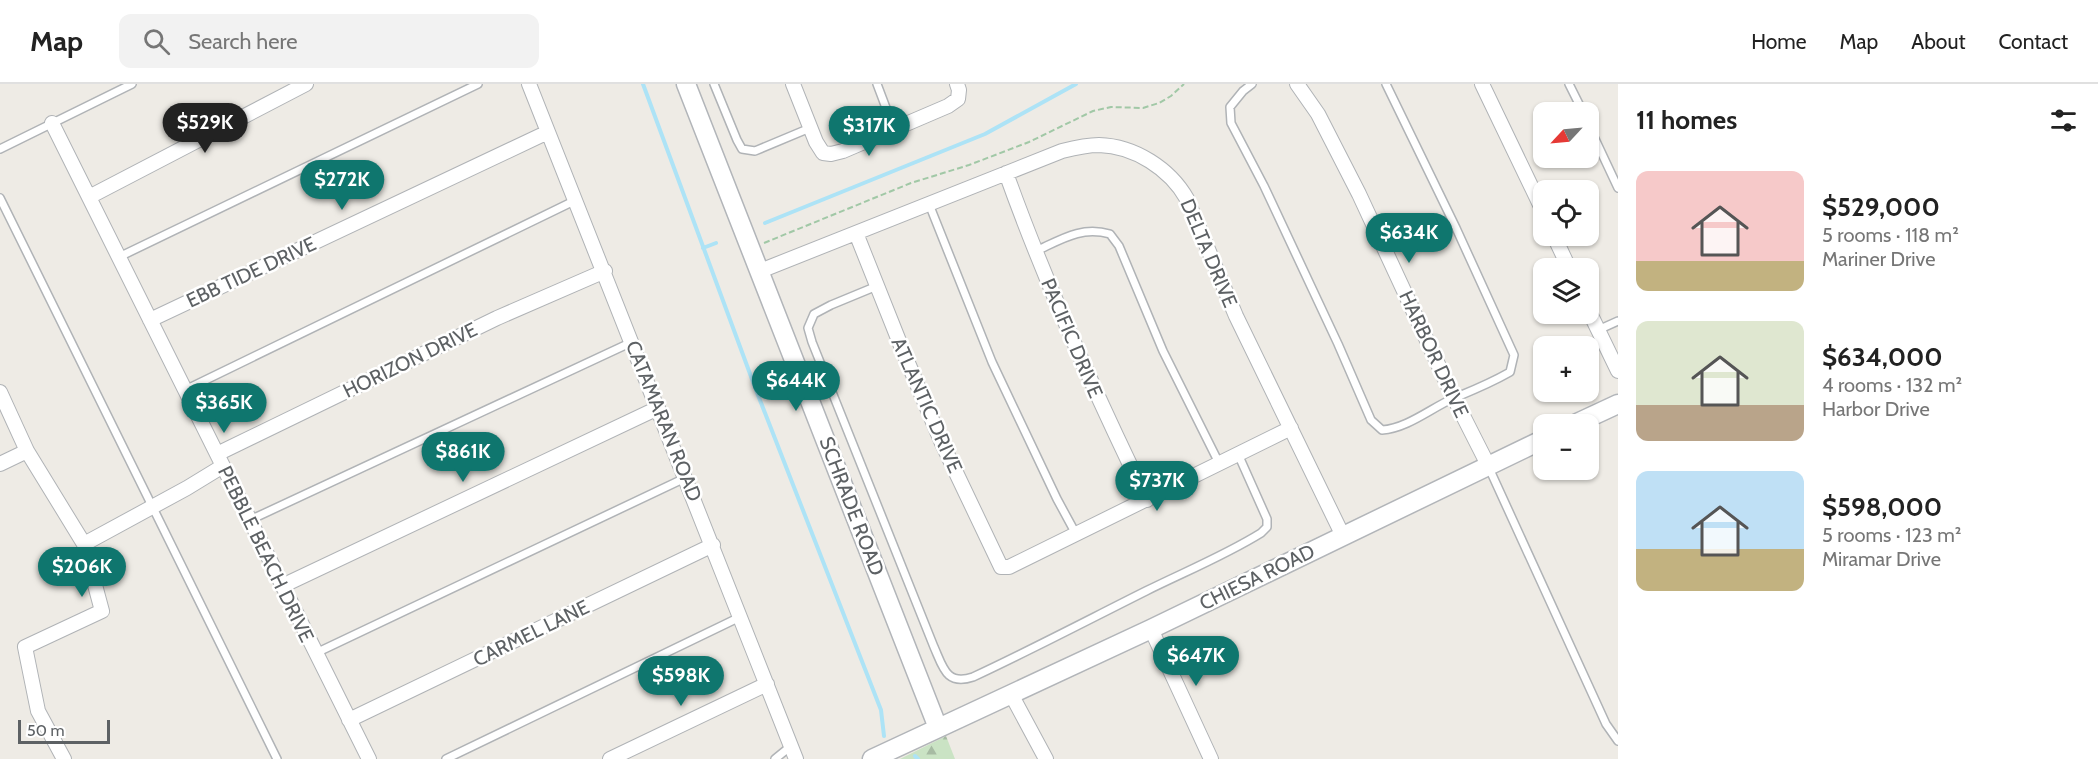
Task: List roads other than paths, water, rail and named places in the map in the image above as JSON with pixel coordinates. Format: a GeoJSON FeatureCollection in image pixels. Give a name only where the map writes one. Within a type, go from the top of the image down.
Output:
{"type":"FeatureCollection","features":[{"type":"Feature","properties":{"kind":"main road","name":"SCHRADE ROAD"},"geometry":{"type":"LineString","coordinates":[[686,84],[938,728]]}},
{"type":"Feature","properties":{"kind":"main road"},"geometry":{"type":"LineString","coordinates":[[1596,414],[1618,404]]}},
{"type":"Feature","properties":{"kind":"main road","name":"CHIESA ROAD"},"geometry":{"type":"LineString","coordinates":[[873,759],[1151,629],[1533,444]]}},
{"type":"Feature","properties":{"kind":"street"},"geometry":{"type":"LineString","coordinates":[[89,196],[306,84]]}},
{"type":"Feature","properties":{"kind":"street","name":"CATAMARAN ROAD"},"geometry":{"type":"LineString","coordinates":[[529,84],[794,753]]}},
{"type":"Feature","properties":{"kind":"street"},"geometry":{"type":"LineString","coordinates":[[793,84],[810,128],[823,153],[831,154],[895,130],[948,106],[958,99],[957,84]]}},
{"type":"Feature","properties":{"kind":"street","name":"HARBOR DRIVE"},"geometry":{"type":"LineString","coordinates":[[1297,84],[1318,114],[1359,194],[1454,398],[1488,465]]}},
{"type":"Feature","properties":{"kind":"street"},"geometry":{"type":"LineString","coordinates":[[1482,84],[1533,190]]}},
{"type":"Feature","properties":{"kind":"street","name":"PEBBLE BEACH DRIVE"},"geometry":{"type":"LineString","coordinates":[[52,123],[369,759]]}},
{"type":"Feature","properties":{"kind":"street","name":"EBB TIDE DRIVE"},"geometry":{"type":"LineString","coordinates":[[150,320],[548,132]]}},
{"type":"Feature","properties":{"kind":"street","name":"DELTA DRIVE"},"geometry":{"type":"LineString","coordinates":[[760,271],[1062,151],[1101,145],[1131,152],[1151,161],[1170,176],[1187,199],[1236,316],[1343,536]]}},
{"type":"Feature","properties":{"kind":"street","name":"PACIFIC DRIVE"},"geometry":{"type":"LineString","coordinates":[[1006,173],[1099,401],[1147,500]]}},
{"type":"Feature","properties":{"kind":"street","name":"ATLANTIC DRIVE"},"geometry":{"type":"LineString","coordinates":[[856,233],[941,441],[1001,567],[1009,567],[1076,534]]}},
{"type":"Feature","properties":{"kind":"street","name":"HORIZON DRIVE"},"geometry":{"type":"LineString","coordinates":[[84,544],[152,507],[220,460],[497,318],[605,271]]}},
{"type":"Feature","properties":{"kind":"street"},"geometry":{"type":"LineString","coordinates":[[1595,324],[1618,371]]}},
{"type":"Feature","properties":{"kind":"street"},"geometry":{"type":"LineString","coordinates":[[0,392],[27,451],[84,544],[102,611],[25,647],[38,711],[64,759]]}},
{"type":"Feature","properties":{"kind":"street"},"geometry":{"type":"LineString","coordinates":[[282,586],[658,408]]}},
{"type":"Feature","properties":{"kind":"street"},"geometry":{"type":"LineString","coordinates":[[1076,534],[1291,428]]}},
{"type":"Feature","properties":{"kind":"street"},"geometry":{"type":"LineString","coordinates":[[0,464],[27,451]]}},
{"type":"Feature","properties":{"kind":"street","name":"CARMEL LANE"},"geometry":{"type":"LineString","coordinates":[[349,720],[713,545]]}},
{"type":"Feature","properties":{"kind":"street"},"geometry":{"type":"LineString","coordinates":[[1151,629],[1211,759]]}},
{"type":"Feature","properties":{"kind":"street"},"geometry":{"type":"LineString","coordinates":[[610,759],[767,684]]}},
{"type":"Feature","properties":{"kind":"street"},"geometry":{"type":"LineString","coordinates":[[1011,694],[1046,759]]}},
{"type":"Feature","properties":{"kind":"lane"},"geometry":{"type":"LineString","coordinates":[[0,149],[132,84]]}},
{"type":"Feature","properties":{"kind":"lane"},"geometry":{"type":"LineString","coordinates":[[119,257],[478,84]]}},
{"type":"Feature","properties":{"kind":"lane"},"geometry":{"type":"LineString","coordinates":[[714,84],[742,149],[755,151],[810,128]]}},
{"type":"Feature","properties":{"kind":"lane"},"geometry":{"type":"LineString","coordinates":[[877,84],[895,130]]}},
{"type":"Feature","properties":{"kind":"lane"},"geometry":{"type":"LineString","coordinates":[[1252,84],[1230,107],[1231,123],[1264,186],[1371,420],[1382,430],[1394,429],[1454,398],[1488,385],[1510,372],[1514,355],[1452,218],[1386,84]]}},
{"type":"Feature","properties":{"kind":"lane"},"geometry":{"type":"LineString","coordinates":[[1569,84],[1578,102]]}},
{"type":"Feature","properties":{"kind":"lane"},"geometry":{"type":"LineString","coordinates":[[1599,147],[1618,188]]}},
{"type":"Feature","properties":{"kind":"lane"},"geometry":{"type":"LineString","coordinates":[[0,198],[277,759]]}},
{"type":"Feature","properties":{"kind":"lane"},"geometry":{"type":"LineString","coordinates":[[185,390],[576,200]]}},
{"type":"Feature","properties":{"kind":"lane"},"geometry":{"type":"LineString","coordinates":[[929,204],[992,362],[1076,534]]}},
{"type":"Feature","properties":{"kind":"lane"},"geometry":{"type":"LineString","coordinates":[[1036,251],[1077,232],[1089,230],[1110,234],[1119,246],[1163,351],[1219,464]]}},
{"type":"Feature","properties":{"kind":"lane"},"geometry":{"type":"LineString","coordinates":[[877,286],[814,314],[808,328],[934,647],[947,674],[953,679],[961,681],[973,677],[1035,648],[1209,562],[1261,533],[1267,527],[1267,519],[1238,454]]}},
{"type":"Feature","properties":{"kind":"lane"},"geometry":{"type":"LineString","coordinates":[[1598,330],[1618,321]]}},
{"type":"Feature","properties":{"kind":"lane"},"geometry":{"type":"LineString","coordinates":[[250,520],[632,342]]}},
{"type":"Feature","properties":{"kind":"lane"},"geometry":{"type":"LineString","coordinates":[[1488,465],[1606,724],[1618,741]]}},
{"type":"Feature","properties":{"kind":"lane"},"geometry":{"type":"LineString","coordinates":[[316,653],[686,477]]}},
{"type":"Feature","properties":{"kind":"lane"},"geometry":{"type":"LineString","coordinates":[[446,759],[741,616]]}},
{"type":"Feature","properties":{"kind":"lane"},"geometry":{"type":"LineString","coordinates":[[775,759],[794,753]]}},
{"type":"Feature","properties":{"kind":"waterway"},"geometry":{"type":"LineString","coordinates":[[643,84],[756,390],[881,710],[884,736]]}},
{"type":"Feature","properties":{"kind":"waterway"},"geometry":{"type":"LineString","coordinates":[[765,223],[985,134],[1076,84]]}},
{"type":"Feature","properties":{"kind":"waterway"},"geometry":{"type":"LineString","coordinates":[[703,248],[716,243]]}},
{"type":"Feature","properties":{"kind":"waterway"},"geometry":{"type":"LineString","coordinates":[[915,756],[918,759]]}}]}
